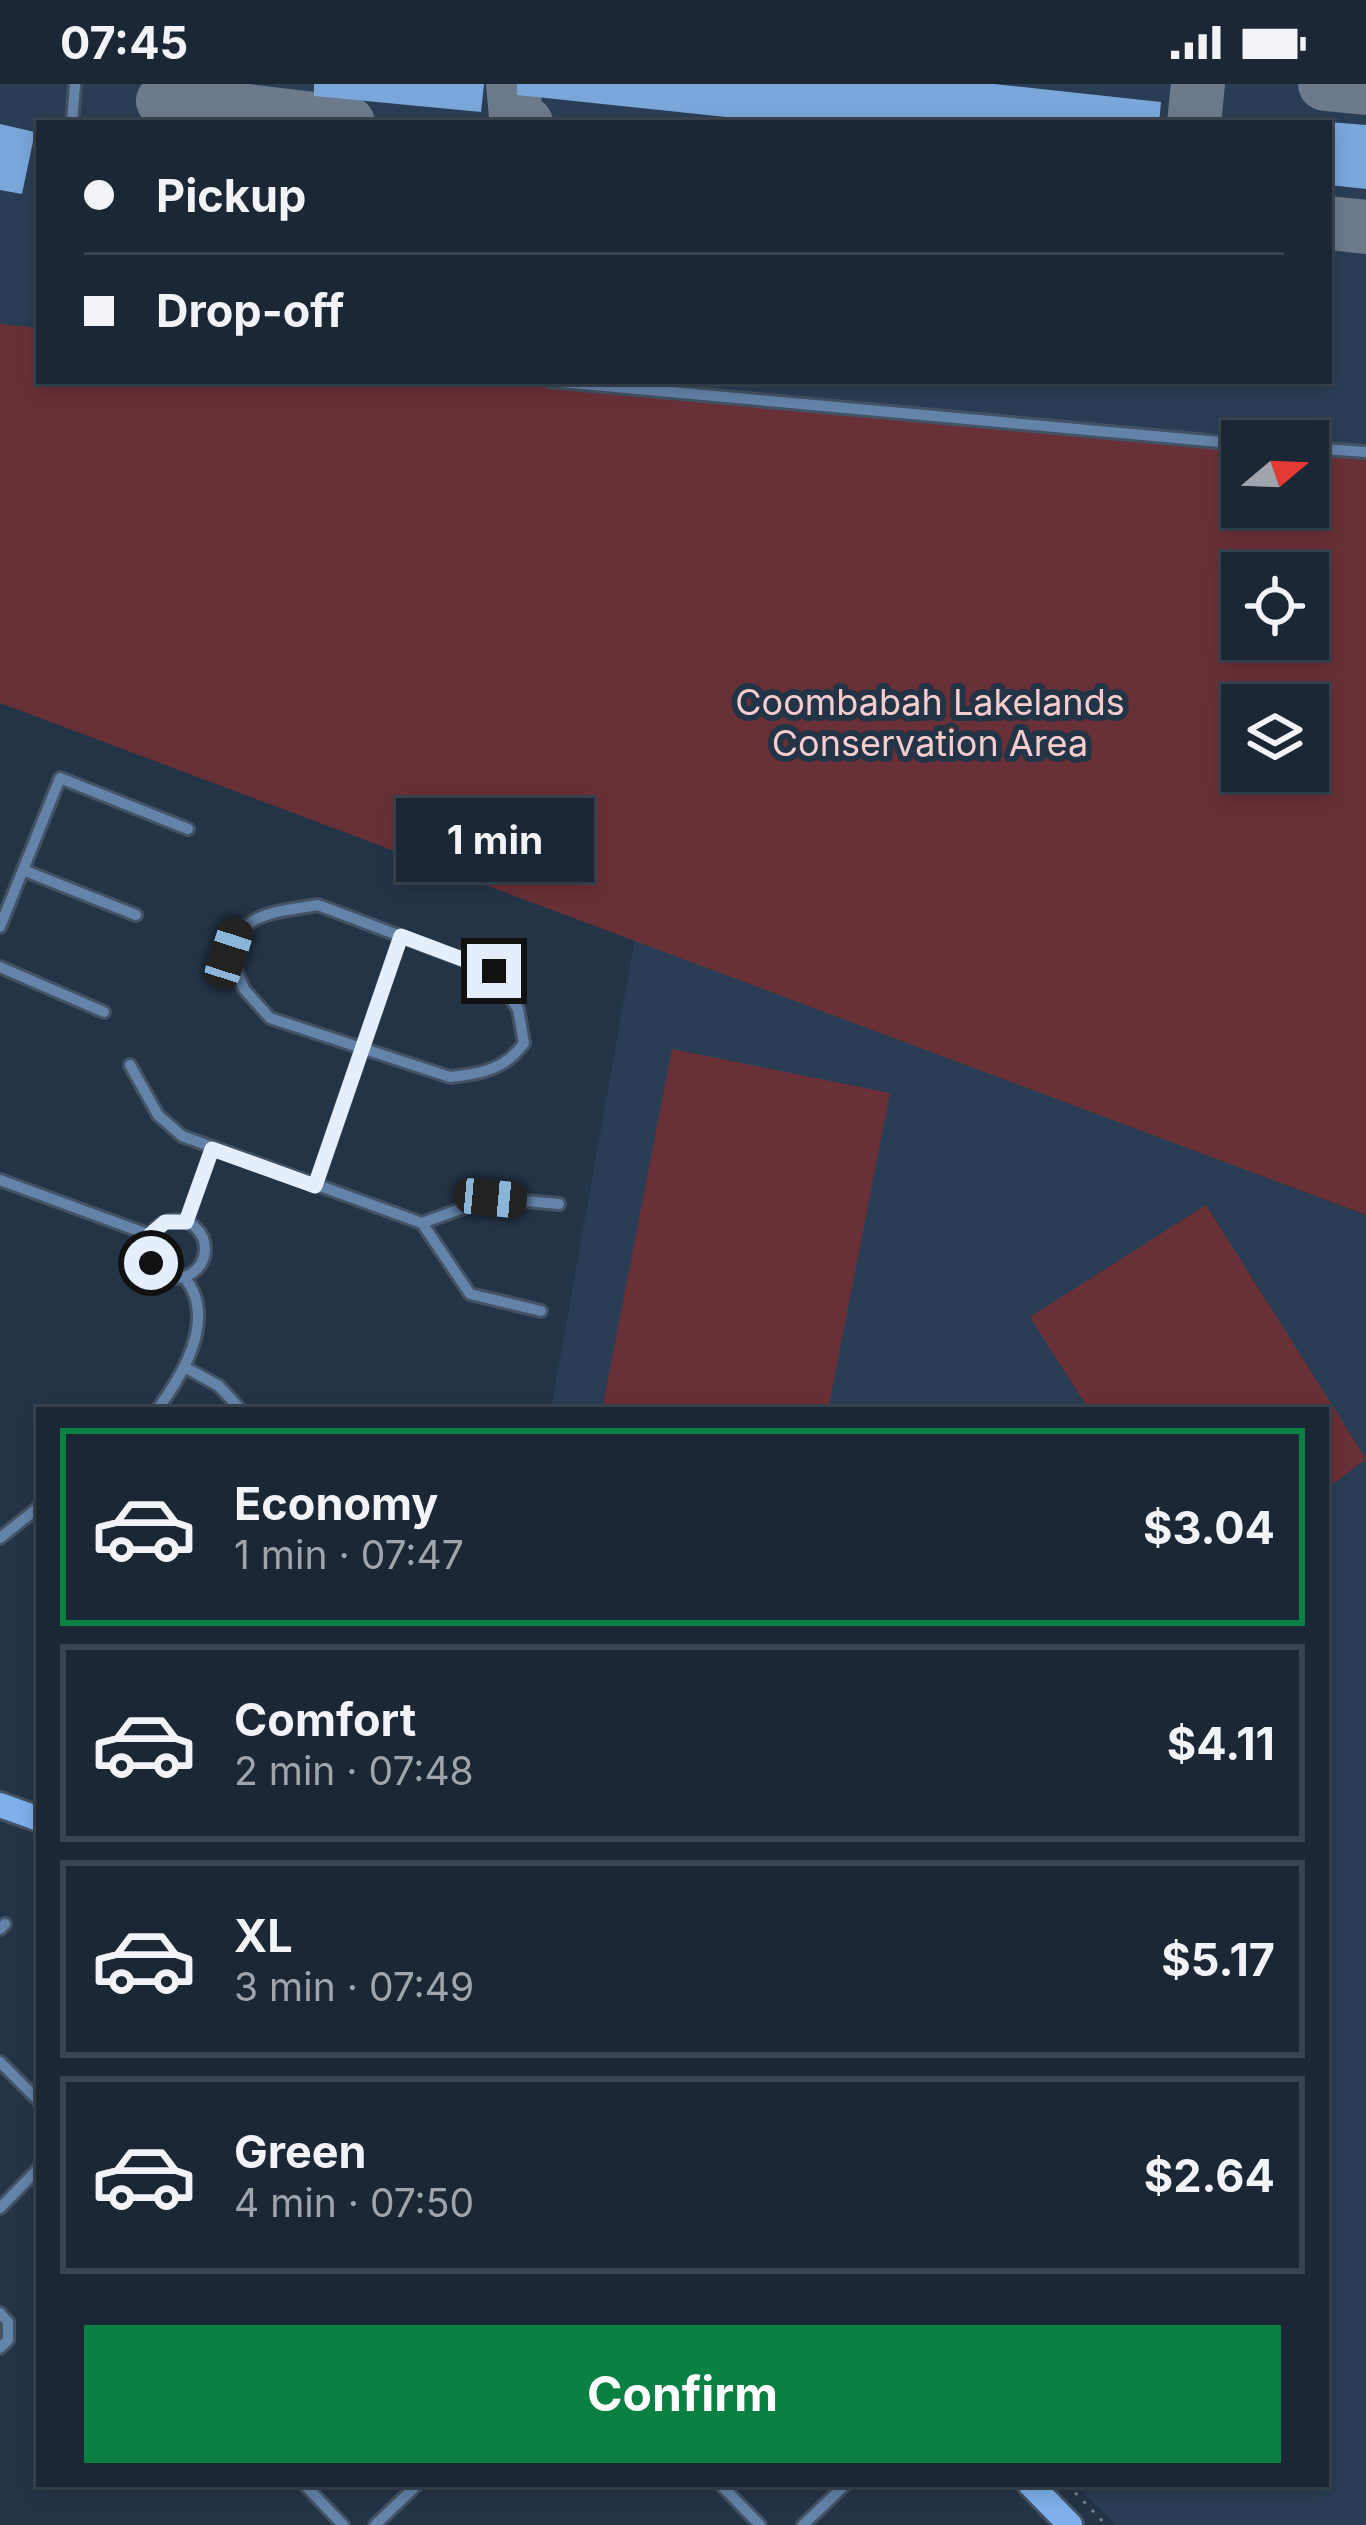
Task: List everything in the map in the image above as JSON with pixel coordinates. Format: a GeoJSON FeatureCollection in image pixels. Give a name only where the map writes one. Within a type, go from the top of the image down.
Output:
{"type":"FeatureCollection","features":[{"type":"Feature","properties":{"kind":"street"},"geometry":{"type":"LineString","coordinates":[[0,1805],[36,1818]]}},
{"type":"Feature","properties":{"kind":"street"},"geometry":{"type":"LineString","coordinates":[[1033,2487],[1070,2525]]}},
{"type":"Feature","properties":{"kind":"lane"},"geometry":{"type":"LineString","coordinates":[[72,120],[75,84]]}},
{"type":"Feature","properties":{"kind":"lane"},"geometry":{"type":"LineString","coordinates":[[582,384],[1221,442]]}},
{"type":"Feature","properties":{"kind":"lane"},"geometry":{"type":"LineString","coordinates":[[1329,449],[1366,452]]}},
{"type":"Feature","properties":{"kind":"lane"},"geometry":{"type":"LineString","coordinates":[[0,927],[60,778],[188,829]]}},
{"type":"Feature","properties":{"kind":"lane"},"geometry":{"type":"LineString","coordinates":[[23,870],[136,916]]}},
{"type":"Feature","properties":{"kind":"lane"},"geometry":{"type":"LineString","coordinates":[[317,905],[494,971],[518,1009],[524,1043],[512,1060],[478,1074],[450,1077],[362,1049],[270,1018],[244,988],[229,953],[236,930],[259,915],[317,905]]}},
{"type":"Feature","properties":{"kind":"lane"},"geometry":{"type":"LineString","coordinates":[[315,1186],[401,936]]}},
{"type":"Feature","properties":{"kind":"lane"},"geometry":{"type":"LineString","coordinates":[[0,967],[104,1012]]}},
{"type":"Feature","properties":{"kind":"lane"},"geometry":{"type":"LineString","coordinates":[[130,1065],[158,1115],[182,1136],[422,1223],[470,1294],[541,1311]]}},
{"type":"Feature","properties":{"kind":"lane"},"geometry":{"type":"LineString","coordinates":[[186,1222],[212,1149]]}},
{"type":"Feature","properties":{"kind":"lane"},"geometry":{"type":"LineString","coordinates":[[0,1180],[150,1235]]}},
{"type":"Feature","properties":{"kind":"lane"},"geometry":{"type":"LineString","coordinates":[[422,1223],[491,1198],[559,1204]]}},
{"type":"Feature","properties":{"kind":"lane"},"geometry":{"type":"LineString","coordinates":[[160,1407],[188,1369],[197,1320],[195,1290],[184,1277],[156,1270],[147,1253],[150,1235],[165,1222],[186,1222],[200,1233],[204,1255],[184,1277]]}},
{"type":"Feature","properties":{"kind":"lane"},"geometry":{"type":"LineString","coordinates":[[188,1369],[219,1386],[238,1407]]}},
{"type":"Feature","properties":{"kind":"lane"},"geometry":{"type":"LineString","coordinates":[[0,1538],[36,1509]]}},
{"type":"Feature","properties":{"kind":"lane"},"geometry":{"type":"LineString","coordinates":[[0,2062],[36,2098]]}},
{"type":"Feature","properties":{"kind":"lane"},"geometry":{"type":"LineString","coordinates":[[0,2208],[36,2171]]}},
{"type":"Feature","properties":{"kind":"lane"},"geometry":{"type":"LineString","coordinates":[[0,2313],[8,2322],[8,2340],[0,2348]]}},
{"type":"Feature","properties":{"kind":"lane"},"geometry":{"type":"LineString","coordinates":[[307,2487],[343,2525]]}},
{"type":"Feature","properties":{"kind":"lane"},"geometry":{"type":"LineString","coordinates":[[375,2525],[415,2487]]}},
{"type":"Feature","properties":{"kind":"lane"},"geometry":{"type":"LineString","coordinates":[[723,2487],[760,2525]]}},
{"type":"Feature","properties":{"kind":"lane"},"geometry":{"type":"LineString","coordinates":[[803,2525],[843,2487]]}},
{"type":"Feature","properties":{"kind":"path"},"geometry":{"type":"LineString","coordinates":[[1069,2487],[1106,2525]]}},
{"type":"Feature","properties":{"kind":"shaded area"},"geometry":{"type":"Polygon","coordinates":[[[0,84],[1366,84],[1366,469],[1329,466],[1329,420],[1221,420],[1221,440],[415,384],[1332,384],[1332,120],[36,120],[36,341],[0,336],[0,84]]]}},
{"type":"Feature","properties":{"kind":"shaded area"},"geometry":{"type":"Polygon","coordinates":[[[636,932],[1366,1216],[1366,2525],[1116,2525],[1078,2487],[1329,2487],[1329,1407],[552,1407],[636,932]]]}},
{"type":"Feature","properties":{"kind":"green space","name":"Coombabah Lakelands Conservation Area"},"geometry":{"type":"Polygon","coordinates":[[[0,324],[36,328],[36,384],[627,384],[1221,441],[1221,528],[1329,528],[1329,451],[1366,455],[1366,1215],[0,703],[0,324]]]}},
{"type":"Feature","properties":{"kind":"green space"},"geometry":{"type":"Polygon","coordinates":[[[672,1049],[890,1093],[829,1407],[603,1407],[672,1049]]]}},
{"type":"Feature","properties":{"kind":"green space"},"geometry":{"type":"Polygon","coordinates":[[[1206,1205],[1366,1459],[1329,1487],[1329,1407],[1087,1407],[1030,1317],[1206,1205]]]}},
{"type":"Feature","properties":{"kind":"building"},"geometry":{"type":"Polygon","coordinates":[[[314,84],[484,84],[481,112],[314,96],[314,84]]]}},
{"type":"Feature","properties":{"kind":"building"},"geometry":{"type":"Polygon","coordinates":[[[517,84],[994,84],[1161,102],[1159,120],[754,120],[517,95],[517,84]]]}},
{"type":"Feature","properties":{"kind":"building"},"geometry":{"type":"Polygon","coordinates":[[[1332,122],[1366,125],[1366,189],[1332,185],[1332,122]]]}},
{"type":"Feature","properties":{"kind":"building"},"geometry":{"type":"Polygon","coordinates":[[[0,124],[35,132],[22,194],[0,190],[0,124]]]}},
{"type":"Feature","properties":{"kind":"taxiway"},"geometry":{"type":"LineString","coordinates":[[513,84],[516,116],[522,120]]}},
{"type":"Feature","properties":{"kind":"taxiway"},"geometry":{"type":"LineString","coordinates":[[1194,120],[1198,84]]}},
{"type":"Feature","properties":{"kind":"taxiway"},"geometry":{"type":"LineString","coordinates":[[1325,84],[1366,88]]}},
{"type":"Feature","properties":{"kind":"taxiway"},"geometry":{"type":"LineString","coordinates":[[163,101],[323,120]]}},
{"type":"Feature","properties":{"kind":"taxiway"},"geometry":{"type":"LineString","coordinates":[[1332,223],[1366,227]]}},
{"type":"Feature","properties":{"kind":"route"},"geometry":{"type":"LineString","coordinates":[[151,1263],[147,1253],[150,1235],[165,1222],[186,1222],[212,1149],[315,1186],[401,936],[494,971]]}}]}
